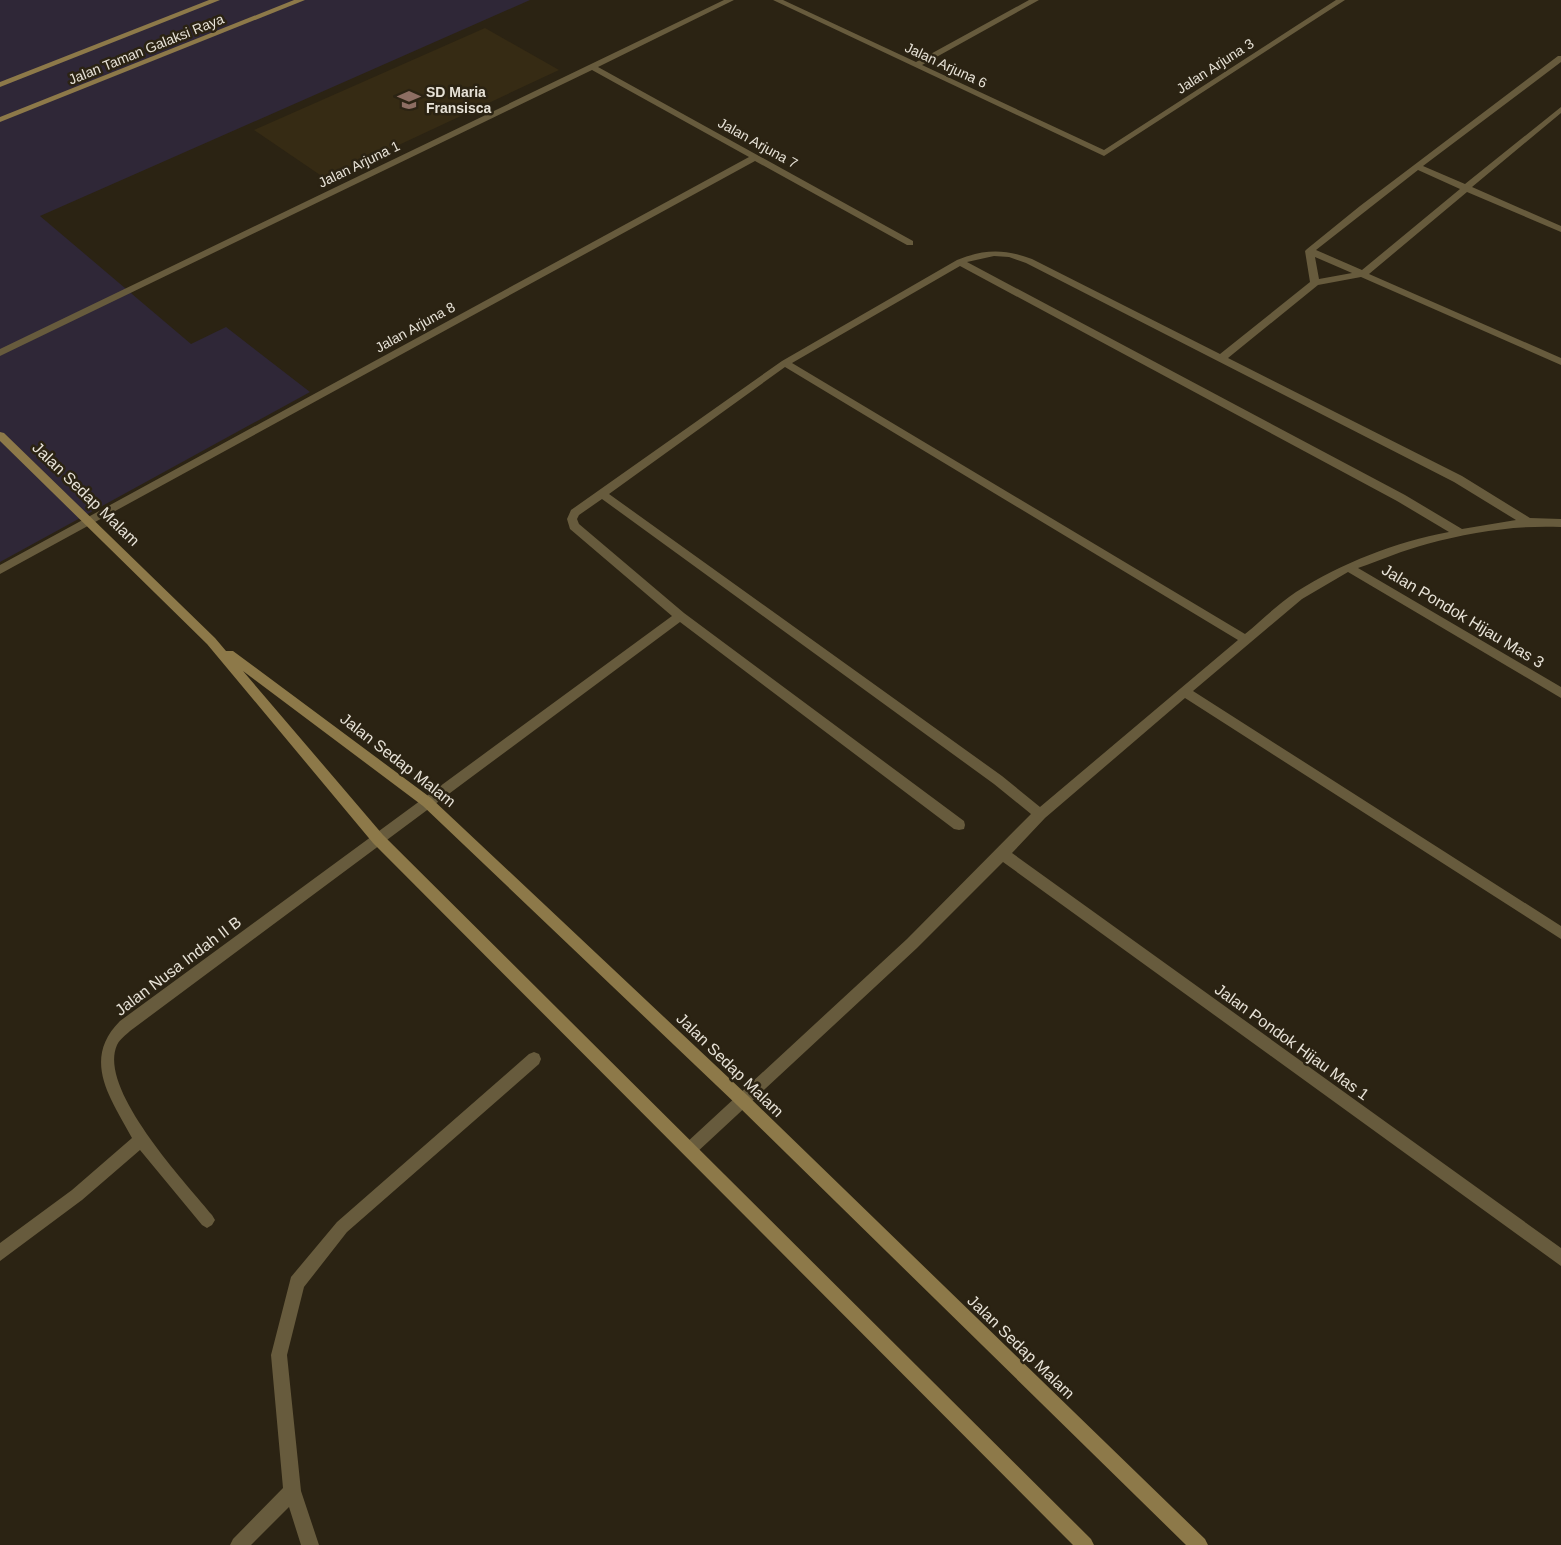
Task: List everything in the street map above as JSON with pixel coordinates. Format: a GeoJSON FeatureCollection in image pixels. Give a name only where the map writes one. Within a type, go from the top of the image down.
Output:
{"type":"FeatureCollection","features":[{"type":"Feature","properties":{"kind":"street","name":"Jalan Taman Galaksi Raya"},"geometry":{"type":"LineString","coordinates":[[0,85],[216,0]]}},
{"type":"Feature","properties":{"kind":"street","name":"Jalan Taman Galaksi Raya"},"geometry":{"type":"LineString","coordinates":[[0,120],[301,0]]}},
{"type":"Feature","properties":{"kind":"street","name":"Jalan Arjuna 1"},"geometry":{"type":"LineString","coordinates":[[0,353],[730,0]]}},
{"type":"Feature","properties":{"kind":"street","name":"Jalan Arjuna 6"},"geometry":{"type":"LineString","coordinates":[[777,0],[1104,153]]}},
{"type":"Feature","properties":{"kind":"street"},"geometry":{"type":"LineString","coordinates":[[916,65],[1035,0]]}},
{"type":"Feature","properties":{"kind":"street","name":"Jalan Arjuna 3"},"geometry":{"type":"LineString","coordinates":[[1104,153],[1340,0]]}},
{"type":"Feature","properties":{"kind":"street"},"geometry":{"type":"LineString","coordinates":[[1310,251],[1561,58]]}},
{"type":"Feature","properties":{"kind":"street","name":"Jalan Arjuna 7"},"geometry":{"type":"LineString","coordinates":[[592,66],[910,243]]}},
{"type":"Feature","properties":{"kind":"street"},"geometry":{"type":"LineString","coordinates":[[1222,358],[1315,283],[1363,274],[1557,117],[1561,109]]}},
{"type":"Feature","properties":{"kind":"street","name":"Jalan Arjuna 8"},"geometry":{"type":"LineString","coordinates":[[0,570],[756,157]]}},
{"type":"Feature","properties":{"kind":"street"},"geometry":{"type":"LineString","coordinates":[[1418,167],[1561,229]]}},
{"type":"Feature","properties":{"kind":"street"},"geometry":{"type":"LineString","coordinates":[[1310,251],[1561,362]]}},
{"type":"Feature","properties":{"kind":"street"},"geometry":{"type":"LineString","coordinates":[[1310,251],[1315,283]]}},
{"type":"Feature","properties":{"kind":"street"},"geometry":{"type":"LineString","coordinates":[[959,825],[680,616],[574,526],[572,519],[575,513],[602,493],[785,363],[960,262],[988,252],[1017,256],[1458,479],[1528,522]]}},
{"type":"Feature","properties":{"kind":"street"},"geometry":{"type":"LineString","coordinates":[[960,262],[1401,498],[1460,533]]}},
{"type":"Feature","properties":{"kind":"street"},"geometry":{"type":"LineString","coordinates":[[785,363],[1246,640]]}},
{"type":"Feature","properties":{"kind":"street","name":"Jalan Sedap Malam"},"geometry":{"type":"LineString","coordinates":[[0,436],[211,641],[378,839],[1085,1545]]}},
{"type":"Feature","properties":{"kind":"street"},"geometry":{"type":"LineString","coordinates":[[602,493],[990,774],[1040,814]]}},
{"type":"Feature","properties":{"kind":"street"},"geometry":{"type":"LineString","coordinates":[[690,1149],[1003,854],[1040,814],[1298,596],[1348,567],[1426,540],[1528,522],[1561,523]]}},
{"type":"Feature","properties":{"kind":"street","name":"Jalan Pondok Hijau Mas 3"},"geometry":{"type":"LineString","coordinates":[[1348,567],[1561,692]]}},
{"type":"Feature","properties":{"kind":"street","name":"Jalan Nusa Indah II B"},"geometry":{"type":"LineString","coordinates":[[207,1220],[141,1140],[106,1069],[110,1044],[125,1026],[680,616]]}},
{"type":"Feature","properties":{"kind":"street","name":"Jalan Sedap Malam"},"geometry":{"type":"LineString","coordinates":[[211,641],[427,802],[742,1100],[1199,1545]]}},
{"type":"Feature","properties":{"kind":"street"},"geometry":{"type":"LineString","coordinates":[[1185,692],[1561,933]]}},
{"type":"Feature","properties":{"kind":"street","name":"Jalan Pondok Hijau Mas 1"},"geometry":{"type":"LineString","coordinates":[[1003,854],[1561,1258]]}},
{"type":"Feature","properties":{"kind":"street"},"geometry":{"type":"LineString","coordinates":[[310,1545],[292,1491],[279,1355],[297,1283],[342,1227],[534,1059]]}},
{"type":"Feature","properties":{"kind":"street"},"geometry":{"type":"LineString","coordinates":[[0,1253],[76,1195],[141,1140]]}},
{"type":"Feature","properties":{"kind":"street"},"geometry":{"type":"LineString","coordinates":[[239,1545],[292,1491]]}},
{"type":"Feature","properties":{"kind":"shaded area"},"geometry":{"type":"Polygon","coordinates":[[[0,0],[530,0],[40,216],[191,344],[226,327],[310,392],[0,562],[0,0]]]}},
{"type":"Feature","properties":{"kind":"shaded area","name":"SD Maria Fransisca"},"geometry":{"type":"Polygon","coordinates":[[[485,28],[559,70],[326,179],[254,130],[485,28]]]}},
{"type":"Feature","properties":{"kind":"place","name":"SD Maria Fransisca"},"geometry":{"type":"Point","coordinates":[409,100]}}]}
